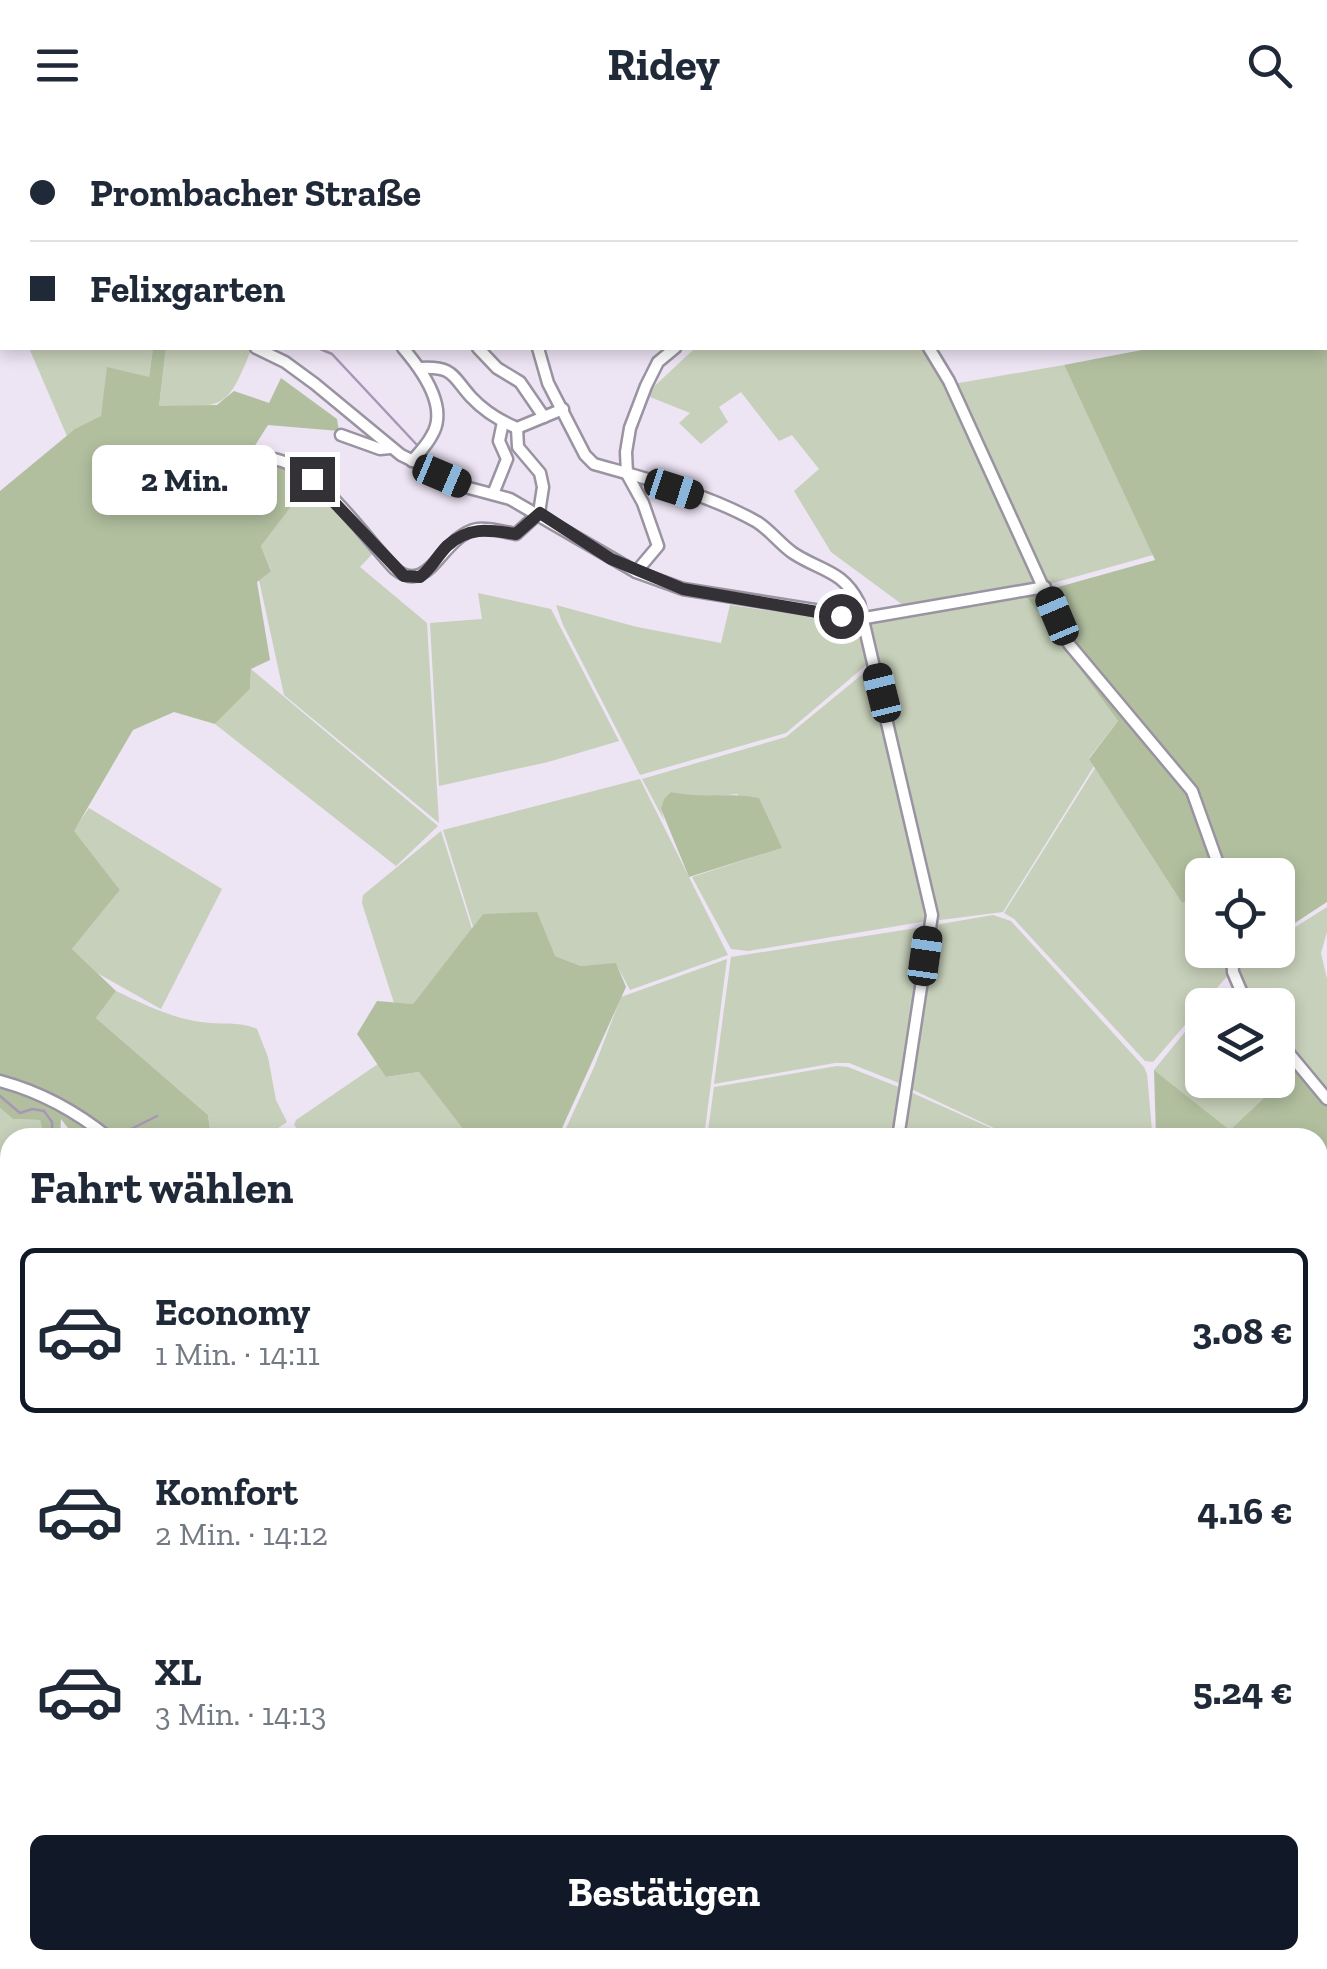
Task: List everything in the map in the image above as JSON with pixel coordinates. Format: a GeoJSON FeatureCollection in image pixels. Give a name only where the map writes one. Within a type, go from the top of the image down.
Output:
{"type":"FeatureCollection","features":[{"type":"Feature","properties":{"kind":"street"},"geometry":{"type":"LineString","coordinates":[[260,350],[285,362],[412,461],[468,488],[540,513],[586,546],[636,572],[683,589],[865,618],[1045,587]]}},
{"type":"Feature","properties":{"kind":"street"},"geometry":{"type":"LineString","coordinates":[[406,350],[420,368],[436,402],[438,420],[434,433],[412,461]]}},
{"type":"Feature","properties":{"kind":"street"},"geometry":{"type":"LineString","coordinates":[[480,350],[497,368],[520,382],[544,417]]}},
{"type":"Feature","properties":{"kind":"street"},"geometry":{"type":"LineString","coordinates":[[539,350],[548,384],[585,455],[594,464],[706,499],[758,523],[793,553],[851,586],[865,618],[932,915],[900,1128]]}},
{"type":"Feature","properties":{"kind":"street"},"geometry":{"type":"LineString","coordinates":[[636,572],[653,556],[657,539],[627,474],[630,428],[658,362],[673,350]]}},
{"type":"Feature","properties":{"kind":"street"},"geometry":{"type":"LineString","coordinates":[[930,350],[949,381],[1069,644],[1192,791],[1216,858]]}},
{"type":"Feature","properties":{"kind":"street"},"geometry":{"type":"LineString","coordinates":[[420,368],[446,370],[461,380],[466,392],[490,415],[516,428],[562,410]]}},
{"type":"Feature","properties":{"kind":"street"},"geometry":{"type":"LineString","coordinates":[[494,494],[508,459],[499,441],[503,422]]}},
{"type":"Feature","properties":{"kind":"street"},"geometry":{"type":"LineString","coordinates":[[254,459],[279,460],[312,479],[404,576],[420,577],[432,568],[445,548],[465,534],[480,528],[516,534],[540,513],[540,473],[518,446],[516,428]]}},
{"type":"Feature","properties":{"kind":"street"},"geometry":{"type":"LineString","coordinates":[[341,434],[391,448]]}},
{"type":"Feature","properties":{"kind":"street"},"geometry":{"type":"LineString","coordinates":[[1295,1060],[1327,1099]]}},
{"type":"Feature","properties":{"kind":"street"},"geometry":{"type":"LineString","coordinates":[[0,1081],[50,1098],[97,1128]]}},
{"type":"Feature","properties":{"kind":"green space"},"geometry":{"type":"Polygon","coordinates":[[[30,350],[153,350],[149,377],[101,416],[67,436],[30,350]]]}},
{"type":"Feature","properties":{"kind":"green space"},"geometry":{"type":"Polygon","coordinates":[[[153,350],[166,350],[159,406],[217,405],[234,391],[269,403],[281,378],[337,419],[339,431],[268,425],[249,455],[281,463],[310,482],[261,546],[271,571],[257,582],[270,660],[251,669],[250,689],[215,724],[174,712],[133,730],[74,831],[120,890],[72,949],[116,991],[96,1018],[208,1115],[210,1128],[104,1128],[62,1100],[0,1078],[0,491],[75,429],[101,416],[107,367],[149,377],[153,350]]]}},
{"type":"Feature","properties":{"kind":"green space"},"geometry":{"type":"Polygon","coordinates":[[[166,350],[251,350],[235,386],[220,402],[159,406],[166,350]]]}},
{"type":"Feature","properties":{"kind":"green space"},"geometry":{"type":"Polygon","coordinates":[[[693,350],[927,350],[938,365],[1036,581],[1029,586],[970,592],[907,608],[831,552],[794,491],[819,469],[792,435],[779,441],[741,392],[719,407],[728,422],[701,444],[679,423],[690,413],[645,395],[693,350]]]}},
{"type":"Feature","properties":{"kind":"green space"},"geometry":{"type":"Polygon","coordinates":[[[1142,350],[1327,350],[1327,902],[1295,923],[1295,858],[1185,858],[1182,903],[1089,759],[1118,721],[1026,596],[1155,560],[1064,365],[1142,350]]]}},
{"type":"Feature","properties":{"kind":"green space"},"geometry":{"type":"Polygon","coordinates":[[[1064,365],[1153,555],[1046,585],[953,384],[1064,365]]]}},
{"type":"Feature","properties":{"kind":"green space"},"geometry":{"type":"Polygon","coordinates":[[[310,482],[375,551],[360,567],[427,623],[439,823],[284,695],[259,580],[271,570],[261,546],[310,482]]]}},
{"type":"Feature","properties":{"kind":"green space"},"geometry":{"type":"Polygon","coordinates":[[[478,593],[551,609],[619,741],[548,762],[439,786],[430,623],[482,619],[478,593]]]}},
{"type":"Feature","properties":{"kind":"green space"},"geometry":{"type":"Polygon","coordinates":[[[1017,594],[1026,596],[1118,721],[1089,758],[1094,766],[1003,912],[940,920],[935,917],[870,622],[1017,594]]]}},
{"type":"Feature","properties":{"kind":"green space"},"geometry":{"type":"Polygon","coordinates":[[[556,605],[637,627],[721,643],[730,605],[862,624],[871,661],[786,733],[640,775],[556,605]]]}},
{"type":"Feature","properties":{"kind":"green space"},"geometry":{"type":"Polygon","coordinates":[[[870,668],[929,913],[927,921],[748,951],[731,949],[692,877],[781,848],[737,794],[696,798],[671,792],[661,809],[664,820],[642,779],[786,737],[870,668]]]}},
{"type":"Feature","properties":{"kind":"green space"},"geometry":{"type":"Polygon","coordinates":[[[251,669],[438,826],[396,866],[215,724],[250,689],[251,669]]]}},
{"type":"Feature","properties":{"kind":"green space"},"geometry":{"type":"Polygon","coordinates":[[[1095,768],[1185,902],[1185,968],[1229,968],[1229,974],[1217,988],[1185,988],[1185,1025],[1153,1062],[1145,1061],[1014,919],[1004,913],[1095,768]]]}},
{"type":"Feature","properties":{"kind":"green space"},"geometry":{"type":"Polygon","coordinates":[[[640,779],[728,955],[630,990],[616,964],[581,966],[555,956],[483,914],[473,927],[443,830],[640,779]]]}},
{"type":"Feature","properties":{"kind":"green space"},"geometry":{"type":"Polygon","coordinates":[[[671,792],[759,798],[782,848],[689,877],[661,809],[671,792]]]}},
{"type":"Feature","properties":{"kind":"green space"},"geometry":{"type":"Polygon","coordinates":[[[89,808],[222,889],[161,1009],[97,973],[72,949],[120,890],[73,831],[89,808]]]}},
{"type":"Feature","properties":{"kind":"green space"},"geometry":{"type":"Polygon","coordinates":[[[441,831],[472,929],[413,1004],[394,1003],[362,903],[363,895],[441,831]]]}},
{"type":"Feature","properties":{"kind":"green space"},"geometry":{"type":"Polygon","coordinates":[[[1327,907],[1327,932],[1321,953],[1327,979],[1327,1094],[1295,1056],[1295,988],[1245,988],[1236,968],[1295,968],[1295,927],[1327,907]]]}},
{"type":"Feature","properties":{"kind":"green space"},"geometry":{"type":"Polygon","coordinates":[[[537,912],[555,956],[581,966],[616,963],[626,987],[562,1128],[462,1128],[419,1072],[386,1077],[357,1034],[377,1001],[413,1004],[483,914],[537,912]]]}},
{"type":"Feature","properties":{"kind":"green space"},"geometry":{"type":"Polygon","coordinates":[[[993,915],[1011,921],[1144,1067],[1152,1128],[994,1128],[909,1088],[935,925],[993,915]]]}},
{"type":"Feature","properties":{"kind":"green space"},"geometry":{"type":"Polygon","coordinates":[[[923,927],[904,1085],[849,1063],[714,1084],[731,957],[923,927]]]}},
{"type":"Feature","properties":{"kind":"green space"},"geometry":{"type":"Polygon","coordinates":[[[727,959],[705,1128],[566,1128],[621,997],[727,959]]]}},
{"type":"Feature","properties":{"kind":"green space"},"geometry":{"type":"Polygon","coordinates":[[[116,991],[179,1017],[257,1029],[268,1057],[276,1100],[287,1122],[278,1128],[210,1128],[208,1115],[96,1018],[116,991]]]}},
{"type":"Feature","properties":{"kind":"green space"},"geometry":{"type":"Polygon","coordinates":[[[1185,1032],[1185,1094],[1154,1070],[1185,1032]]]}},
{"type":"Feature","properties":{"kind":"green space"},"geometry":{"type":"Polygon","coordinates":[[[378,1064],[387,1077],[419,1072],[462,1128],[296,1128],[296,1120],[378,1064]]]}},
{"type":"Feature","properties":{"kind":"green space"},"geometry":{"type":"Polygon","coordinates":[[[848,1067],[901,1088],[897,1128],[708,1128],[714,1087],[848,1067]]]}},
{"type":"Feature","properties":{"kind":"green space"},"geometry":{"type":"Polygon","coordinates":[[[1296,1067],[1327,1106],[1327,1128],[1232,1128],[1264,1098],[1295,1098],[1296,1067]]]}},
{"type":"Feature","properties":{"kind":"green space"},"geometry":{"type":"Polygon","coordinates":[[[1154,1070],[1227,1128],[1156,1128],[1154,1070]]]}},
{"type":"Feature","properties":{"kind":"green space"},"geometry":{"type":"Polygon","coordinates":[[[0,1085],[64,1111],[89,1128],[68,1128],[61,1119],[60,1128],[42,1128],[40,1120],[13,1119],[0,1108],[0,1085]]]}},
{"type":"Feature","properties":{"kind":"green space"},"geometry":{"type":"Polygon","coordinates":[[[908,1091],[991,1128],[902,1128],[908,1091]]]}},
{"type":"Feature","properties":{"kind":"green space"},"geometry":{"type":"Polygon","coordinates":[[[1189,1098],[1263,1098],[1227,1128],[1189,1098]]]}},
{"type":"Feature","properties":{"kind":"green space"},"geometry":{"type":"Polygon","coordinates":[[[0,1108],[13,1119],[40,1120],[42,1128],[0,1128],[0,1108]]]}},
{"type":"Feature","properties":{"kind":"waterway"},"geometry":{"type":"LineString","coordinates":[[323,350],[332,354],[417,445]]}},
{"type":"Feature","properties":{"kind":"waterway"},"geometry":{"type":"LineString","coordinates":[[0,1096],[20,1113],[44,1111],[52,1128]]}},
{"type":"Feature","properties":{"kind":"waterway"},"geometry":{"type":"LineString","coordinates":[[133,1128],[157,1116]]}},
{"type":"Feature","properties":{"kind":"route"},"geometry":{"type":"LineString","coordinates":[[312,479],[404,576],[420,577],[432,568],[445,548],[465,534],[480,528],[516,534],[540,513],[586,546],[636,572],[683,589],[841,616]]}}]}
